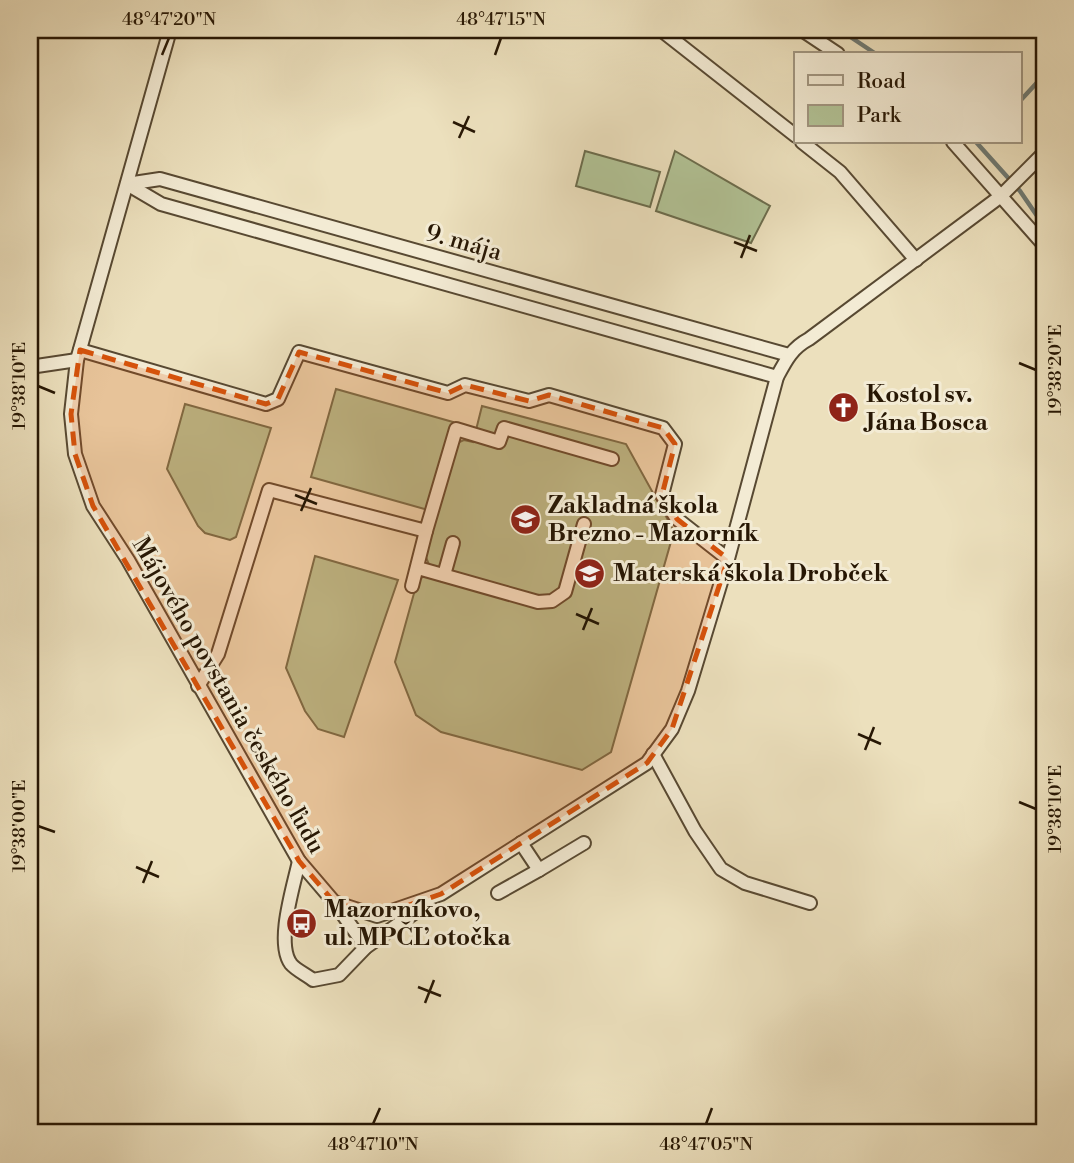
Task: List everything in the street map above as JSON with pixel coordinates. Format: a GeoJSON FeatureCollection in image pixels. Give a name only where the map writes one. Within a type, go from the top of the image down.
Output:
{"type":"FeatureCollection","features":[{"type":"Feature","properties":{"kind":"street","name":"Májového povstania českého ľudu"},"geometry":{"type":"LineString","coordinates":[[170,30],[79,355],[71,414],[75,454],[93,506],[128,560],[299,861],[334,902],[366,947]]}},
{"type":"Feature","properties":{"kind":"street"},"geometry":{"type":"LineString","coordinates":[[802,30],[835,52]]}},
{"type":"Feature","properties":{"kind":"street"},"geometry":{"type":"LineString","coordinates":[[668,32],[794,134]]}},
{"type":"Feature","properties":{"kind":"street"},"geometry":{"type":"LineString","coordinates":[[805,144],[840,172],[916,260]]}},
{"type":"Feature","properties":{"kind":"street"},"geometry":{"type":"LineString","coordinates":[[955,144],[1006,193],[1044,245]]}},
{"type":"Feature","properties":{"kind":"street"},"geometry":{"type":"LineString","coordinates":[[299,861],[288,909],[285,944],[290,963],[313,980],[339,975],[366,947],[441,894],[647,763],[672,729],[688,691],[728,559],[777,377],[789,355],[798,345],[1006,193],[1044,153]]}},
{"type":"Feature","properties":{"kind":"street","name":"9. mája"},"geometry":{"type":"LineString","coordinates":[[127,184],[160,179],[789,355]]}},
{"type":"Feature","properties":{"kind":"street"},"geometry":{"type":"LineString","coordinates":[[127,184],[160,204],[777,377]]}},
{"type":"Feature","properties":{"kind":"street"},"geometry":{"type":"LineString","coordinates":[[30,367],[79,355],[265,404],[278,399],[299,352],[448,393],[465,385],[529,401],[549,396],[663,428],[675,444],[663,495],[677,519],[728,559]]}},
{"type":"Feature","properties":{"kind":"street"},"geometry":{"type":"LineString","coordinates":[[412,586],[457,429],[499,442],[505,428],[612,459]]}},
{"type":"Feature","properties":{"kind":"street"},"geometry":{"type":"LineString","coordinates":[[198,686],[218,654],[270,490],[426,531]]}},
{"type":"Feature","properties":{"kind":"street"},"geometry":{"type":"LineString","coordinates":[[418,568],[538,602],[552,601],[565,592],[584,524]]}},
{"type":"Feature","properties":{"kind":"street"},"geometry":{"type":"LineString","coordinates":[[444,575],[453,542]]}},
{"type":"Feature","properties":{"kind":"street"},"geometry":{"type":"LineString","coordinates":[[653,754],[695,831],[721,869],[745,883],[810,903]]}},
{"type":"Feature","properties":{"kind":"street"},"geometry":{"type":"LineString","coordinates":[[521,843],[539,870]]}},
{"type":"Feature","properties":{"kind":"street"},"geometry":{"type":"LineString","coordinates":[[498,893],[584,843]]}},
{"type":"Feature","properties":{"kind":"street"},"geometry":{"type":"LineString","coordinates":[[334,902],[377,916],[441,894]]}},
{"type":"Feature","properties":{"kind":"highlighted area"},"geometry":{"type":"Polygon","coordinates":[[[80,350],[266,404],[278,399],[299,352],[448,393],[465,385],[529,401],[549,395],[663,428],[675,444],[662,495],[677,519],[728,559],[672,729],[647,763],[441,894],[377,916],[334,902],[299,861],[93,506],[75,454],[71,414],[80,350]]]}},
{"type":"Feature","properties":{"kind":"green space"},"geometry":{"type":"Polygon","coordinates":[[[585,151],[660,172],[650,207],[576,186],[585,151]]]}},
{"type":"Feature","properties":{"kind":"green space"},"geometry":{"type":"Polygon","coordinates":[[[675,151],[770,206],[751,243],[656,211],[675,151]]]}},
{"type":"Feature","properties":{"kind":"green space"},"geometry":{"type":"Polygon","coordinates":[[[336,389],[453,422],[428,510],[311,477],[336,389]]]}},
{"type":"Feature","properties":{"kind":"green space"},"geometry":{"type":"Polygon","coordinates":[[[185,404],[271,428],[236,537],[230,540],[205,533],[198,526],[167,469],[185,404]]]}},
{"type":"Feature","properties":{"kind":"green space"},"geometry":{"type":"Polygon","coordinates":[[[482,406],[626,444],[674,531],[611,752],[582,770],[441,732],[416,715],[395,662],[416,586],[420,578],[429,575],[430,567],[425,555],[457,443],[464,440],[473,442],[482,406]]]}},
{"type":"Feature","properties":{"kind":"green space"},"geometry":{"type":"Polygon","coordinates":[[[315,556],[398,580],[344,737],[318,729],[305,711],[286,668],[315,556]]]}},
{"type":"Feature","properties":{"kind":"waterway"},"geometry":{"type":"LineString","coordinates":[[840,30],[873,52]]}},
{"type":"Feature","properties":{"kind":"waterway"},"geometry":{"type":"LineString","coordinates":[[1021,100],[1044,75]]}},
{"type":"Feature","properties":{"kind":"waterway"},"geometry":{"type":"LineString","coordinates":[[978,144],[1020,191],[1044,226]]}},
{"type":"Feature","properties":{"kind":"place","name":"Kostol sv. Jána Bosca"},"geometry":{"type":"Point","coordinates":[843,408]}},
{"type":"Feature","properties":{"kind":"place","name":"Zakladná škola Brezno - Mazorník"},"geometry":{"type":"Point","coordinates":[525,519]}},
{"type":"Feature","properties":{"kind":"place","name":"Materská škola Drobček"},"geometry":{"type":"Point","coordinates":[590,573]}},
{"type":"Feature","properties":{"kind":"place","name":"Mazorníkovo, ul. MPČĽ otočka"},"geometry":{"type":"Point","coordinates":[301,923]}}]}
